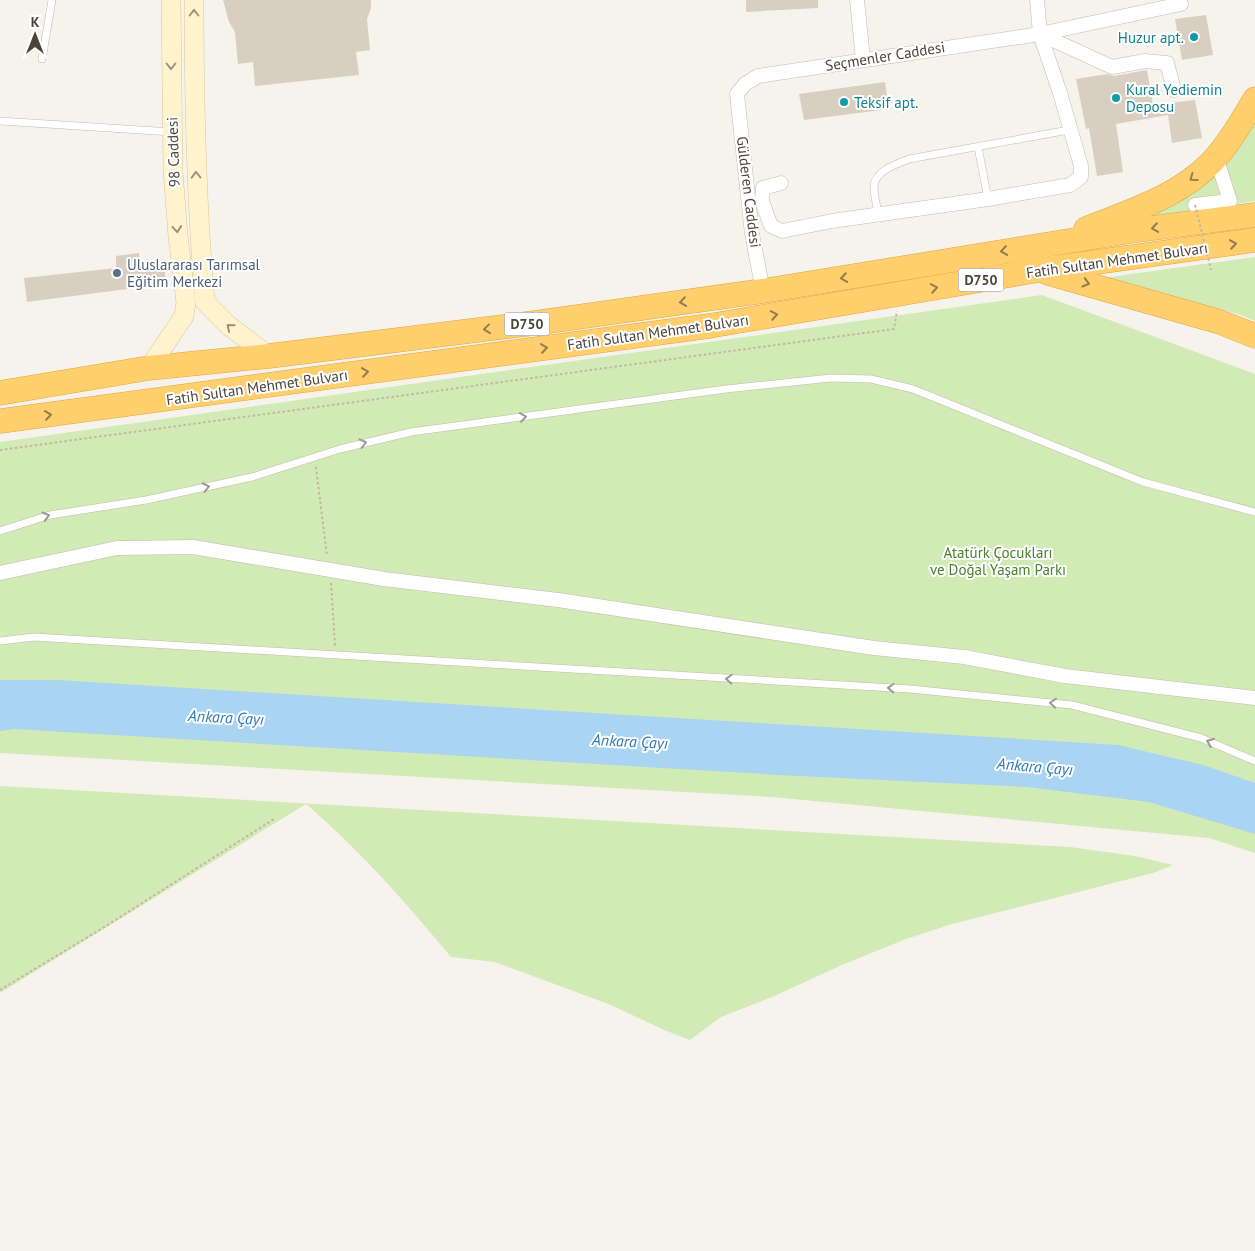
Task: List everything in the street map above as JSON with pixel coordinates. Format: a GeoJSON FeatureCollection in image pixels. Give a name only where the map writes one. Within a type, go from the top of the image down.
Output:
{"type":"FeatureCollection","features":[{"type":"Feature","properties":{"kind":"highway"},"geometry":{"type":"LineString","coordinates":[[1052,243],[1153,202],[1189,181],[1216,157],[1255,99]]}},
{"type":"Feature","properties":{"kind":"highway","name":"Fatih Sultan Mehmet Bulvarı"},"geometry":{"type":"LineString","coordinates":[[0,393],[149,368],[269,356],[542,322],[763,291],[1052,243],[1255,215]]}},
{"type":"Feature","properties":{"kind":"highway","name":"Fatih Sultan Mehmet Bulvarı"},"geometry":{"type":"LineString","coordinates":[[0,421],[709,326],[1039,270],[1255,240]]}},
{"type":"Feature","properties":{"kind":"highway"},"geometry":{"type":"LineString","coordinates":[[1039,270],[1220,322],[1255,336]]}},
{"type":"Feature","properties":{"kind":"main road","name":"98 Caddesi"},"geometry":{"type":"LineString","coordinates":[[149,368],[184,316],[186,302],[173,171],[171,0]]}},
{"type":"Feature","properties":{"kind":"main road","name":"98 Caddesi"},"geometry":{"type":"LineString","coordinates":[[194,0],[194,122],[198,223],[205,302]]}},
{"type":"Feature","properties":{"kind":"main road"},"geometry":{"type":"LineString","coordinates":[[186,302],[205,302],[229,326],[269,356]]}},
{"type":"Feature","properties":{"kind":"street"},"geometry":{"type":"LineString","coordinates":[[857,0],[863,59]]}},
{"type":"Feature","properties":{"kind":"street"},"geometry":{"type":"LineString","coordinates":[[781,183],[763,188],[762,201],[771,226],[782,231],[832,221],[988,199],[1070,185],[1081,177],[1081,166],[1060,93],[1040,34],[1037,0]]}},
{"type":"Feature","properties":{"kind":"street","name":"Seçmenler Caddesi"},"geometry":{"type":"LineString","coordinates":[[737,94],[745,84],[758,76],[1040,34],[1181,4]]}},
{"type":"Feature","properties":{"kind":"street"},"geometry":{"type":"LineString","coordinates":[[1040,34],[1112,67],[1145,62],[1166,63],[1174,90]]}},
{"type":"Feature","properties":{"kind":"street","name":"Gülderen Caddesi"},"geometry":{"type":"LineString","coordinates":[[737,94],[752,234],[763,291]]}},
{"type":"Feature","properties":{"kind":"street"},"geometry":{"type":"LineString","coordinates":[[1195,205],[1230,201],[1216,157]]}},
{"type":"Feature","properties":{"kind":"street"},"geometry":{"type":"LineString","coordinates":[[0,573],[117,548],[193,547],[384,579],[558,600],[874,648],[964,657],[1064,676],[1255,698]]}},
{"type":"Feature","properties":{"kind":"lane"},"geometry":{"type":"LineString","coordinates":[[42,59],[52,0]]}},
{"type":"Feature","properties":{"kind":"lane"},"geometry":{"type":"LineString","coordinates":[[0,121],[172,132]]}},
{"type":"Feature","properties":{"kind":"lane"},"geometry":{"type":"LineString","coordinates":[[878,214],[873,185],[879,174],[894,165],[909,159],[1070,130]]}},
{"type":"Feature","properties":{"kind":"lane"},"geometry":{"type":"LineString","coordinates":[[978,147],[988,199]]}},
{"type":"Feature","properties":{"kind":"lane"},"geometry":{"type":"LineString","coordinates":[[0,531],[50,515],[146,500],[252,477],[340,449],[411,432],[726,389],[831,378],[871,379],[913,389],[1143,482],[1255,512]]}},
{"type":"Feature","properties":{"kind":"lane"},"geometry":{"type":"LineString","coordinates":[[0,641],[34,637],[910,690],[1044,702],[1072,705],[1201,738],[1255,762]]}},
{"type":"Feature","properties":{"kind":"path"},"geometry":{"type":"LineString","coordinates":[[1195,205],[1211,270]]}},
{"type":"Feature","properties":{"kind":"path"},"geometry":{"type":"LineString","coordinates":[[0,450],[894,329]]}},
{"type":"Feature","properties":{"kind":"path"},"geometry":{"type":"LineString","coordinates":[[0,990],[106,926],[274,819]]}},
{"type":"Feature","properties":{"kind":"green space"},"geometry":{"type":"Polygon","coordinates":[[[1255,113],[1255,201],[1131,220],[1255,113]]]}},
{"type":"Feature","properties":{"kind":"green space"},"geometry":{"type":"Polygon","coordinates":[[[1255,257],[1255,321],[1238,314],[1102,278],[1255,257]]]}},
{"type":"Feature","properties":{"kind":"green space","name":"Atatürk Çocukları ve Doğal Yaşam Parkı"},"geometry":{"type":"Polygon","coordinates":[[[1042,295],[1255,374],[1255,853],[1209,838],[771,797],[0,753],[0,442],[1042,295]]]}},
{"type":"Feature","properties":{"kind":"green space"},"geometry":{"type":"Polygon","coordinates":[[[0,786],[1070,847],[1135,856],[1173,865],[1153,873],[952,924],[906,939],[721,1017],[690,1040],[611,1005],[495,962],[451,957],[382,877],[306,804],[0,993],[0,786]]]}},
{"type":"Feature","properties":{"kind":"water","name":"Ankara Çayı"},"geometry":{"type":"Polygon","coordinates":[[[0,680],[57,680],[1118,745],[1203,765],[1255,783],[1255,834],[1149,802],[1027,787],[779,775],[14,729],[0,731],[0,680]]]}},
{"type":"Feature","properties":{"kind":"building"},"geometry":{"type":"Polygon","coordinates":[[[223,0],[371,0],[371,8],[367,19],[370,50],[356,52],[359,75],[255,86],[253,62],[238,64],[235,32],[229,22],[223,0]]]}},
{"type":"Feature","properties":{"kind":"building"},"geometry":{"type":"Polygon","coordinates":[[[746,0],[818,0],[818,8],[746,12],[746,0]]]}},
{"type":"Feature","properties":{"kind":"building","name":"Huzur apt."},"geometry":{"type":"Polygon","coordinates":[[[1206,15],[1213,55],[1182,60],[1175,19],[1206,15]]]}},
{"type":"Feature","properties":{"kind":"building"},"geometry":{"type":"Polygon","coordinates":[[[1147,70],[1153,105],[1195,100],[1202,138],[1172,143],[1168,115],[1116,124],[1123,172],[1097,176],[1089,128],[1086,129],[1076,79],[1107,74],[1114,76],[1147,70]]]}},
{"type":"Feature","properties":{"kind":"building","name":"Teksif apt."},"geometry":{"type":"Polygon","coordinates":[[[885,82],[889,109],[804,120],[799,94],[885,82]]]}},
{"type":"Feature","properties":{"kind":"building","name":"Uluslararası Tarımsal Eğitim Merkezi"},"geometry":{"type":"Polygon","coordinates":[[[139,253],[140,265],[164,262],[166,284],[27,302],[24,278],[116,268],[116,256],[139,253]]]}},
{"type":"Feature","properties":{"kind":"place","name":"Huzur apt."},"geometry":{"type":"Point","coordinates":[1194,37]}},
{"type":"Feature","properties":{"kind":"place","name":"Kural Yediemin Deposu"},"geometry":{"type":"Point","coordinates":[1116,98]}},
{"type":"Feature","properties":{"kind":"place","name":"Teksif apt."},"geometry":{"type":"Point","coordinates":[844,102]}},
{"type":"Feature","properties":{"kind":"place","name":"Uluslararası Tarımsal Eğitim Merkezi"},"geometry":{"type":"Point","coordinates":[117,273]}}]}
